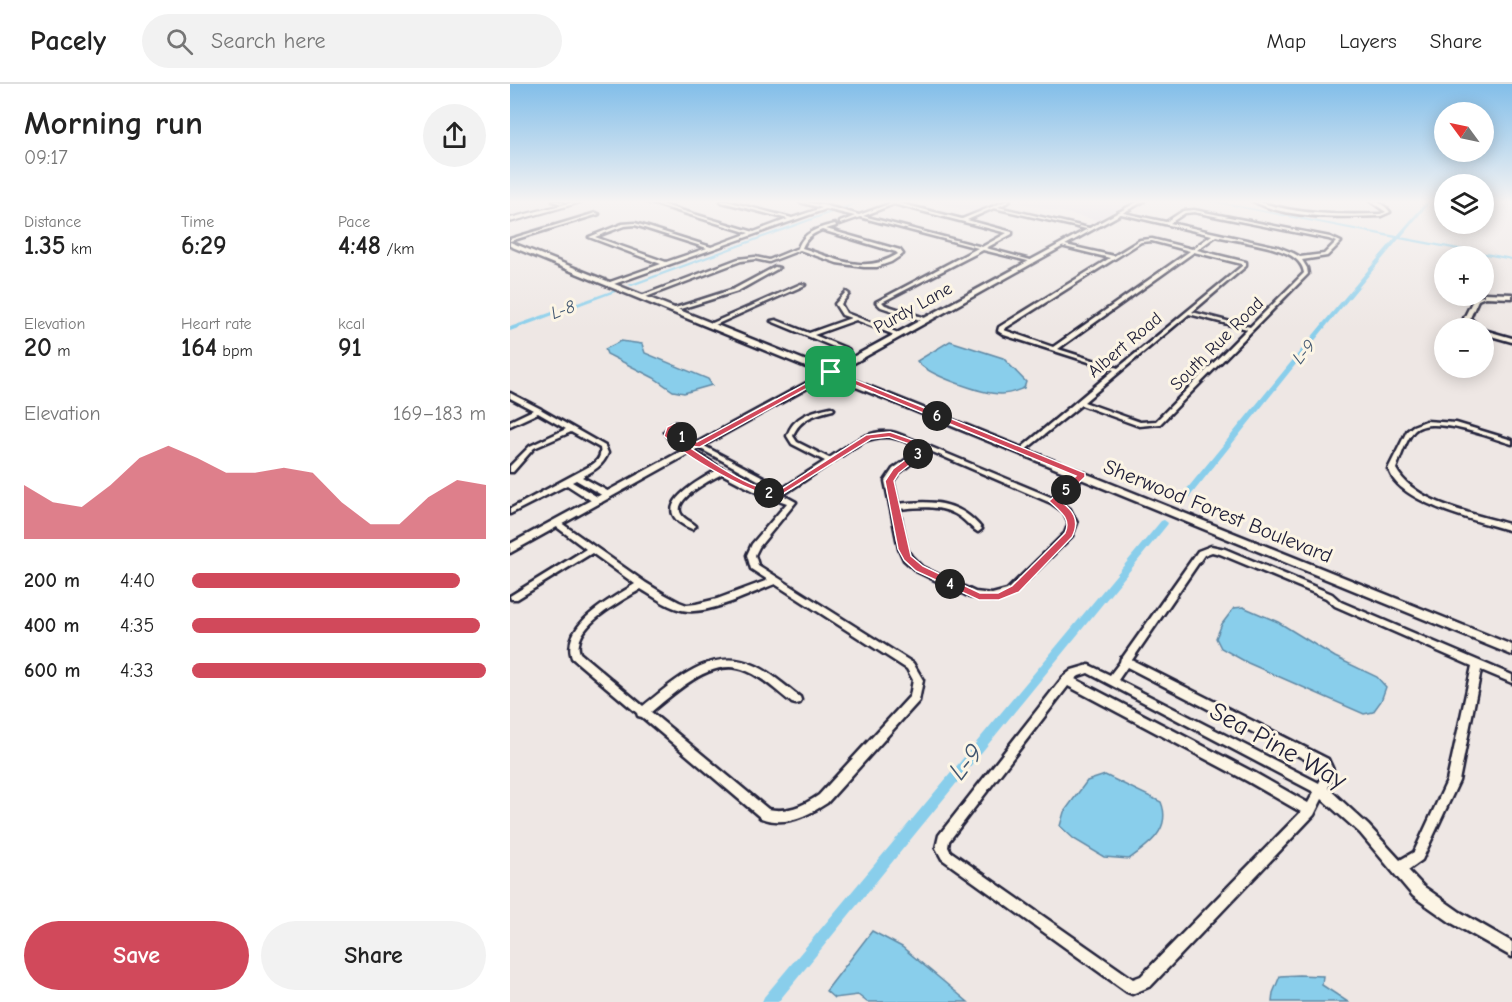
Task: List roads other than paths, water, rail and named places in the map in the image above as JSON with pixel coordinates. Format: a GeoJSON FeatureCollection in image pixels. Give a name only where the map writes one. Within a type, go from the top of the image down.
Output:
{"type":"FeatureCollection","features":[{"type":"Feature","properties":{"kind":"street","name":"Sherwood Forest Boulevard"},"geometry":{"type":"LineString","coordinates":[[514,244],[1512,650]]}},
{"type":"Feature","properties":{"kind":"street"},"geometry":{"type":"LineString","coordinates":[[610,244],[666,264]]}},
{"type":"Feature","properties":{"kind":"street"},"geometry":{"type":"LineString","coordinates":[[699,244],[712,248]]}},
{"type":"Feature","properties":{"kind":"street"},"geometry":{"type":"LineString","coordinates":[[612,284],[724,244]]}},
{"type":"Feature","properties":{"kind":"street"},"geometry":{"type":"LineString","coordinates":[[800,249],[802,244]]}},
{"type":"Feature","properties":{"kind":"street"},"geometry":{"type":"LineString","coordinates":[[644,296],[740,260],[755,258],[769,261],[800,249],[871,268],[901,253],[871,244]]}},
{"type":"Feature","properties":{"kind":"street"},"geometry":{"type":"LineString","coordinates":[[964,244],[1032,261]]}},
{"type":"Feature","properties":{"kind":"street"},"geometry":{"type":"LineString","coordinates":[[926,320],[883,306],[879,302],[993,244]]}},
{"type":"Feature","properties":{"kind":"street"},"geometry":{"type":"LineString","coordinates":[[1063,244],[1114,257]]}},
{"type":"Feature","properties":{"kind":"street","name":"Purdy Lane"},"geometry":{"type":"LineString","coordinates":[[510,549],[1063,244]]}},
{"type":"Feature","properties":{"kind":"street"},"geometry":{"type":"LineString","coordinates":[[1119,370],[1006,334],[1001,331],[1001,328],[1136,244]]}},
{"type":"Feature","properties":{"kind":"street"},"geometry":{"type":"LineString","coordinates":[[1162,244],[1194,250]]}},
{"type":"Feature","properties":{"kind":"street"},"geometry":{"type":"LineString","coordinates":[[1054,349],[1202,244]]}},
{"type":"Feature","properties":{"kind":"street"},"geometry":{"type":"LineString","coordinates":[[1263,244],[1298,259],[1325,255],[1337,244]]}},
{"type":"Feature","properties":{"kind":"street","name":"Albert Road"},"geometry":{"type":"LineString","coordinates":[[1022,450],[1244,266],[1243,262],[1194,250]]}},
{"type":"Feature","properties":{"kind":"street","name":"South Rue Road"},"geometry":{"type":"LineString","coordinates":[[1079,402],[1139,424],[1158,423],[1305,277],[1306,268],[1298,259]]}},
{"type":"Feature","properties":{"kind":"street"},"geometry":{"type":"LineString","coordinates":[[675,309],[736,290],[777,268]]}},
{"type":"Feature","properties":{"kind":"street"},"geometry":{"type":"LineString","coordinates":[[713,324],[803,285]]}},
{"type":"Feature","properties":{"kind":"street"},"geometry":{"type":"LineString","coordinates":[[846,294],[840,299],[838,307],[844,314],[899,335]]}},
{"type":"Feature","properties":{"kind":"street"},"geometry":{"type":"LineString","coordinates":[[1494,295],[1512,296]]}},
{"type":"Feature","properties":{"kind":"street"},"geometry":{"type":"LineString","coordinates":[[1188,312],[1252,329]]}},
{"type":"Feature","properties":{"kind":"street"},"geometry":{"type":"LineString","coordinates":[[809,335],[854,319]]}},
{"type":"Feature","properties":{"kind":"street"},"geometry":{"type":"LineString","coordinates":[[774,321],[846,350]]}},
{"type":"Feature","properties":{"kind":"street"},"geometry":{"type":"LineString","coordinates":[[1494,335],[1512,340]]}},
{"type":"Feature","properties":{"kind":"street"},"geometry":{"type":"LineString","coordinates":[[510,395],[603,447],[605,452],[597,465],[510,512]]}},
{"type":"Feature","properties":{"kind":"street"},"geometry":{"type":"LineString","coordinates":[[830,461],[794,443],[790,433],[804,418],[831,409]]}},
{"type":"Feature","properties":{"kind":"street"},"geometry":{"type":"LineString","coordinates":[[510,424],[539,410]]}},
{"type":"Feature","properties":{"kind":"street"},"geometry":{"type":"LineString","coordinates":[[1512,442],[1456,425],[1430,423],[1412,428],[1392,469],[1396,478],[1407,489],[1429,500],[1512,528]]}},
{"type":"Feature","properties":{"kind":"street"},"geometry":{"type":"LineString","coordinates":[[675,424],[669,428],[668,436],[774,486],[778,495]]}},
{"type":"Feature","properties":{"kind":"street"},"geometry":{"type":"LineString","coordinates":[[510,470],[532,447],[571,429]]}},
{"type":"Feature","properties":{"kind":"street"},"geometry":{"type":"LineString","coordinates":[[778,495],[860,441],[879,435],[899,436],[927,447],[1054,501],[1063,507],[1071,519],[1072,527],[1069,534],[1015,589],[992,597],[973,595],[915,565],[903,549],[889,485],[891,478],[927,447]]}},
{"type":"Feature","properties":{"kind":"street"},"geometry":{"type":"LineString","coordinates":[[642,584],[586,623],[577,634],[574,645],[578,659],[765,814],[781,817],[799,813],[831,794],[911,704],[917,692],[918,680],[914,670],[905,662],[757,571],[752,564],[751,555],[754,546],[792,502],[778,495],[764,493],[721,471],[693,448]]}},
{"type":"Feature","properties":{"kind":"street"},"geometry":{"type":"LineString","coordinates":[[692,526],[677,515],[675,508],[677,502],[687,492],[721,471]]}},
{"type":"Feature","properties":{"kind":"street"},"geometry":{"type":"LineString","coordinates":[[1054,501],[1082,475]]}},
{"type":"Feature","properties":{"kind":"street"},"geometry":{"type":"LineString","coordinates":[[577,477],[608,495]]}},
{"type":"Feature","properties":{"kind":"street"},"geometry":{"type":"LineString","coordinates":[[567,482],[598,501]]}},
{"type":"Feature","properties":{"kind":"street"},"geometry":{"type":"LineString","coordinates":[[894,507],[927,503],[944,506],[969,517],[978,529]]}},
{"type":"Feature","properties":{"kind":"street"},"geometry":{"type":"LineString","coordinates":[[557,523],[676,606],[688,608],[703,606],[775,581]]}},
{"type":"Feature","properties":{"kind":"street"},"geometry":{"type":"LineString","coordinates":[[514,597],[593,549]]}},
{"type":"Feature","properties":{"kind":"street"},"geometry":{"type":"LineString","coordinates":[[1112,681],[1201,553],[1211,549],[1222,551],[1329,596],[1338,604],[1512,679]]}},
{"type":"Feature","properties":{"kind":"street"},"geometry":{"type":"LineString","coordinates":[[1124,661],[1324,763],[1329,774],[1310,812],[1146,981],[1132,987],[946,855],[942,848],[943,838],[1067,680],[1251,777],[1310,812]]}},
{"type":"Feature","properties":{"kind":"street"},"geometry":{"type":"LineString","coordinates":[[642,713],[694,674],[708,667],[724,664],[739,664],[752,668],[796,700]]}},
{"type":"Feature","properties":{"kind":"street"},"geometry":{"type":"LineString","coordinates":[[1399,868],[1418,856],[1453,781],[1477,664]]}},
{"type":"Feature","properties":{"kind":"street","name":"Sea Pine Way"},"geometry":{"type":"LineString","coordinates":[[1067,680],[1076,673],[1089,669],[1321,790],[1347,812],[1418,891],[1455,917],[1512,950]]}},
{"type":"Feature","properties":{"kind":"water"},"geometry":{"type":"Polygon","coordinates":[[[621,341],[642,344],[645,353],[708,379],[712,385],[684,393],[673,391],[654,378],[607,354],[605,349],[621,341]]]}},
{"type":"Feature","properties":{"kind":"water"},"geometry":{"type":"Polygon","coordinates":[[[950,341],[1003,358],[1026,382],[1024,388],[1004,394],[982,391],[943,378],[917,361],[950,341]]]}},
{"type":"Feature","properties":{"kind":"water"},"geometry":{"type":"Polygon","coordinates":[[[1243,607],[1278,622],[1335,657],[1377,677],[1386,687],[1381,701],[1373,712],[1364,714],[1248,663],[1221,648],[1216,638],[1222,624],[1234,608],[1243,607]]]}},
{"type":"Feature","properties":{"kind":"water"},"geometry":{"type":"Polygon","coordinates":[[[1105,775],[1161,802],[1164,812],[1157,835],[1129,859],[1104,857],[1074,839],[1060,826],[1064,812],[1087,781],[1105,775]]]}},
{"type":"Feature","properties":{"kind":"water"},"geometry":{"type":"Polygon","coordinates":[[[872,931],[902,947],[968,1002],[867,1002],[858,995],[834,998],[826,991],[872,931]]]}},
{"type":"Feature","properties":{"kind":"water"},"geometry":{"type":"Polygon","coordinates":[[[1280,976],[1323,976],[1322,985],[1348,1002],[1272,1002],[1280,976]]]}},
{"type":"Feature","properties":{"kind":"waterway","name":"L-8"},"geometry":{"type":"LineString","coordinates":[[630,285],[744,244]]}},
{"type":"Feature","properties":{"kind":"waterway","name":"L-9"},"geometry":{"type":"LineString","coordinates":[[1180,503],[1393,244]]}},
{"type":"Feature","properties":{"kind":"waterway"},"geometry":{"type":"LineString","coordinates":[[1433,244],[1512,259]]}},
{"type":"Feature","properties":{"kind":"waterway","name":"L-8"},"geometry":{"type":"LineString","coordinates":[[510,329],[616,291]]}},
{"type":"Feature","properties":{"kind":"waterway","name":"L-9"},"geometry":{"type":"LineString","coordinates":[[769,1002],[1164,523]]}}]}
